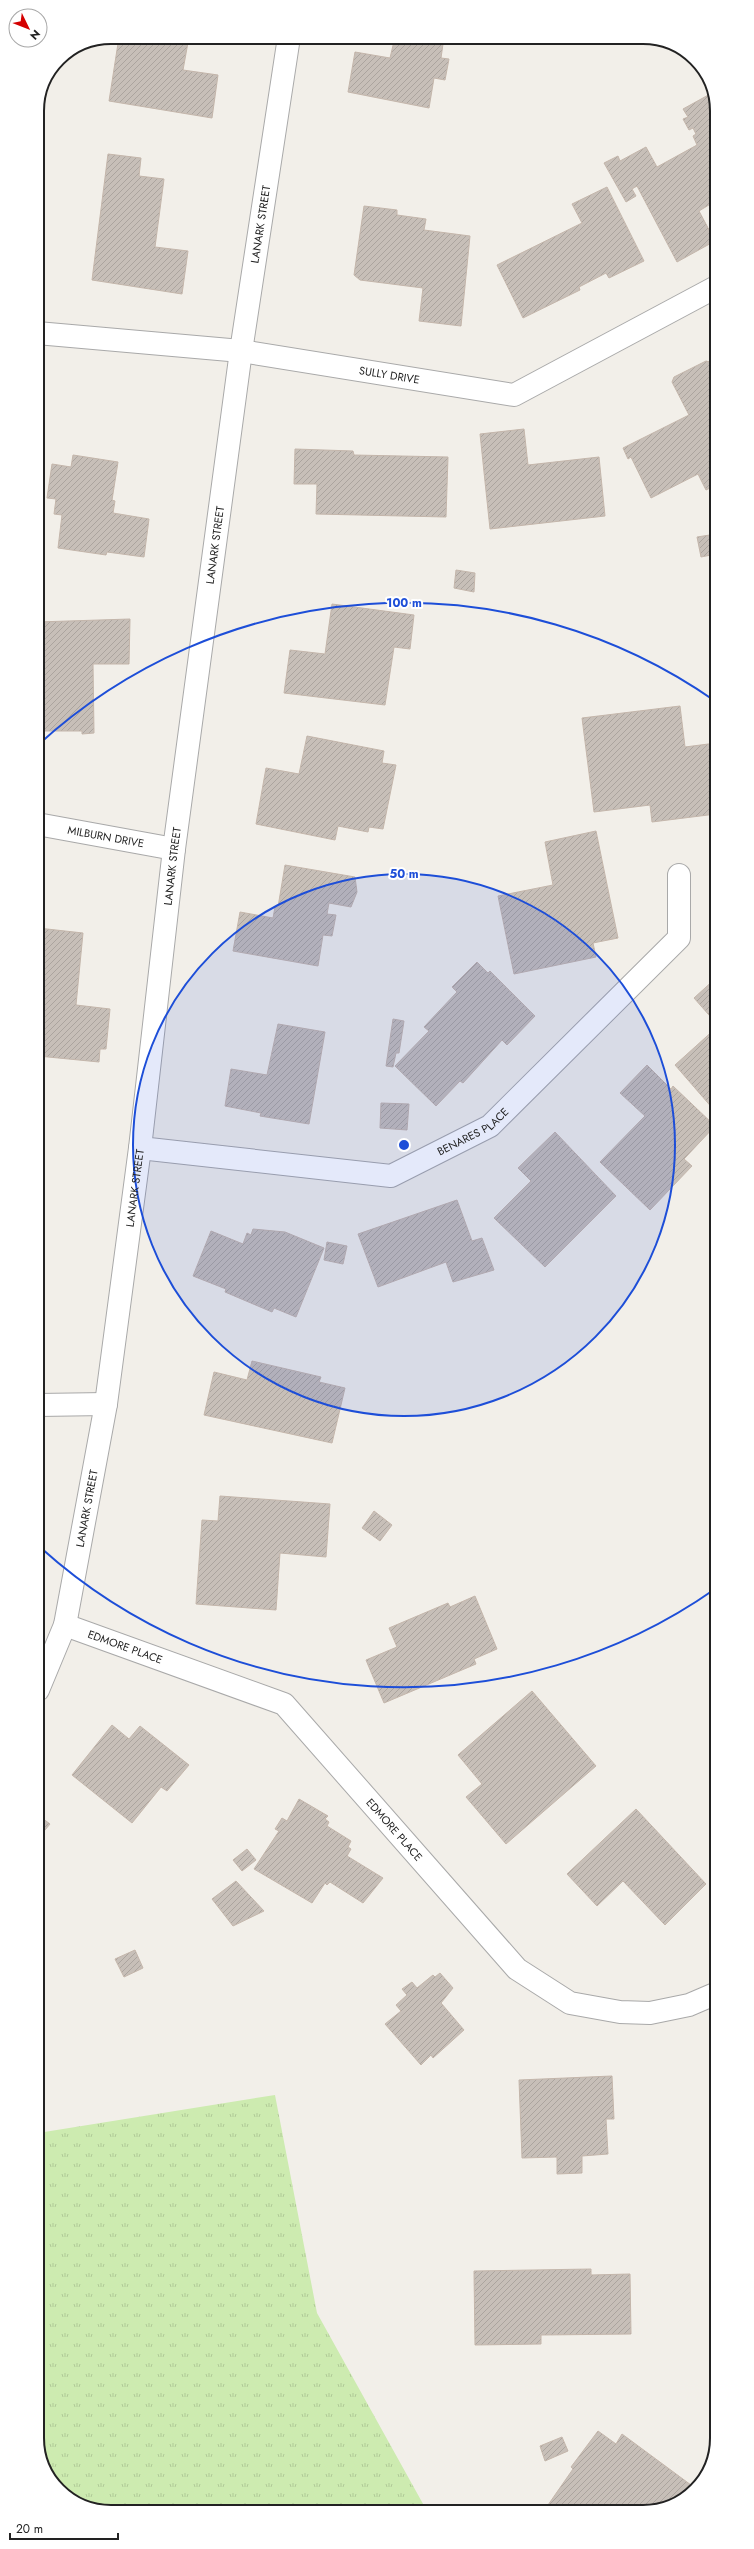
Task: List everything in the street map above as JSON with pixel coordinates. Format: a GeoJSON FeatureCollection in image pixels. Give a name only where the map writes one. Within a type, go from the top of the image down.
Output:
{"type":"FeatureCollection","features":[{"type":"Feature","properties":{"kind":"street","name":"LANARK STREET"},"geometry":{"type":"LineString","coordinates":[[44,1676],[66,1625],[106,1404],[140,1148],[174,849],[241,350],[288,44]]}},
{"type":"Feature","properties":{"kind":"street","name":"SULLY DRIVE"},"geometry":{"type":"LineString","coordinates":[[44,334],[241,350],[514,395],[710,290]]}},
{"type":"Feature","properties":{"kind":"street","name":"MILBURN DRIVE"},"geometry":{"type":"LineString","coordinates":[[44,825],[174,849]]}},
{"type":"Feature","properties":{"kind":"street","name":"BENARES PLACE"},"geometry":{"type":"LineString","coordinates":[[140,1148],[391,1176],[406,1169],[490,1126],[679,938],[679,875]]}},
{"type":"Feature","properties":{"kind":"street"},"geometry":{"type":"LineString","coordinates":[[44,1404],[106,1404]]}},
{"type":"Feature","properties":{"kind":"street","name":"EDMORE PLACE"},"geometry":{"type":"LineString","coordinates":[[66,1625],[284,1704],[517,1969],[570,2003],[620,2012],[650,2013],[688,2005],[710,1996]]}},
{"type":"Feature","properties":{"kind":"green space"},"geometry":{"type":"Polygon","coordinates":[[[275,2095],[317,2313],[424,2505],[106,2505],[85,2500],[67,2488],[53,2472],[45,2451],[44,2438],[44,2132],[275,2095]]]}},
{"type":"Feature","properties":{"kind":"building"},"geometry":{"type":"Polygon","coordinates":[[[118,44],[188,44],[183,70],[218,75],[212,118],[109,101],[118,44]]]}},
{"type":"Feature","properties":{"kind":"building"},"geometry":{"type":"Polygon","coordinates":[[[393,44],[443,44],[441,58],[449,59],[445,80],[434,78],[429,108],[348,92],[355,52],[390,58],[393,44]]]}},
{"type":"Feature","properties":{"kind":"building"},"geometry":{"type":"Polygon","coordinates":[[[708,95],[710,111],[710,204],[699,211],[710,232],[710,244],[677,262],[637,186],[632,189],[636,196],[626,202],[604,163],[618,156],[620,161],[646,147],[657,167],[697,145],[693,136],[696,134],[693,128],[689,130],[683,119],[688,117],[683,109],[708,95]]]}},
{"type":"Feature","properties":{"kind":"building"},"geometry":{"type":"Polygon","coordinates":[[[108,154],[141,158],[139,176],[164,179],[155,247],[188,251],[182,294],[92,280],[108,154]]]}},
{"type":"Feature","properties":{"kind":"building"},"geometry":{"type":"Polygon","coordinates":[[[607,187],[644,261],[609,278],[606,273],[579,287],[580,290],[523,318],[497,265],[582,223],[572,204],[607,187]]]}},
{"type":"Feature","properties":{"kind":"building"},"geometry":{"type":"Polygon","coordinates":[[[364,206],[397,210],[397,215],[426,219],[424,230],[470,236],[461,326],[419,321],[423,288],[360,280],[354,275],[364,206]]]}},
{"type":"Feature","properties":{"kind":"building"},"geometry":{"type":"Polygon","coordinates":[[[706,361],[710,362],[710,488],[706,490],[698,474],[651,498],[631,457],[628,459],[623,448],[689,415],[672,382],[674,377],[706,361]]]}},
{"type":"Feature","properties":{"kind":"building"},"geometry":{"type":"Polygon","coordinates":[[[524,429],[528,465],[599,457],[605,516],[490,529],[480,434],[524,429]]]}},
{"type":"Feature","properties":{"kind":"building"},"geometry":{"type":"Polygon","coordinates":[[[295,449],[353,451],[354,455],[448,457],[446,517],[316,514],[317,484],[294,484],[295,449]]]}},
{"type":"Feature","properties":{"kind":"building"},"geometry":{"type":"Polygon","coordinates":[[[73,455],[118,462],[112,500],[115,501],[113,513],[149,519],[144,557],[107,552],[106,555],[58,548],[62,515],[54,514],[56,499],[47,498],[52,464],[71,467],[73,455]]]}},
{"type":"Feature","properties":{"kind":"building"},"geometry":{"type":"Polygon","coordinates":[[[710,535],[710,555],[701,557],[697,537],[710,535]]]}},
{"type":"Feature","properties":{"kind":"building"},"geometry":{"type":"Polygon","coordinates":[[[456,570],[475,573],[474,592],[454,588],[456,570]]]}},
{"type":"Feature","properties":{"kind":"building"},"geometry":{"type":"Polygon","coordinates":[[[332,604],[414,615],[410,649],[394,647],[385,705],[284,693],[290,650],[325,654],[332,604]]]}},
{"type":"Feature","properties":{"kind":"building"},"geometry":{"type":"Polygon","coordinates":[[[130,619],[129,664],[93,664],[94,733],[82,734],[82,731],[44,731],[44,622],[130,619]]]}},
{"type":"Feature","properties":{"kind":"building"},"geometry":{"type":"Polygon","coordinates":[[[680,706],[685,747],[710,744],[710,815],[652,822],[650,805],[594,812],[582,718],[680,706]]]}},
{"type":"Feature","properties":{"kind":"building"},"geometry":{"type":"Polygon","coordinates":[[[307,736],[384,751],[382,763],[396,765],[383,829],[369,827],[368,832],[338,826],[335,840],[256,824],[266,768],[299,774],[307,736]]]}},
{"type":"Feature","properties":{"kind":"building"},"geometry":{"type":"Polygon","coordinates":[[[596,831],[618,938],[593,943],[596,957],[514,974],[498,896],[553,885],[545,842],[596,831]]]}},
{"type":"Feature","properties":{"kind":"building"},"geometry":{"type":"Polygon","coordinates":[[[285,865],[355,877],[357,892],[351,907],[329,903],[327,914],[336,915],[332,936],[323,935],[318,966],[233,951],[240,912],[273,918],[275,907],[278,907],[285,865]]]}},
{"type":"Feature","properties":{"kind":"building"},"geometry":{"type":"Polygon","coordinates":[[[44,929],[83,933],[76,1005],[110,1009],[106,1049],[100,1049],[99,1062],[44,1057],[44,929]]]}},
{"type":"Feature","properties":{"kind":"building"},"geometry":{"type":"Polygon","coordinates":[[[477,962],[488,973],[490,971],[535,1016],[507,1045],[502,1040],[463,1083],[460,1081],[436,1106],[395,1066],[429,1031],[424,1027],[457,992],[452,987],[477,962]]]}},
{"type":"Feature","properties":{"kind":"building"},"geometry":{"type":"Polygon","coordinates":[[[710,983],[710,1016],[694,998],[710,983]]]}},
{"type":"Feature","properties":{"kind":"building"},"geometry":{"type":"Polygon","coordinates":[[[393,1019],[404,1021],[399,1053],[396,1053],[393,1067],[386,1066],[393,1019]]]}},
{"type":"Feature","properties":{"kind":"building"},"geometry":{"type":"Polygon","coordinates":[[[278,1024],[325,1032],[309,1124],[260,1116],[261,1113],[225,1106],[231,1069],[267,1075],[278,1024]]]}},
{"type":"Feature","properties":{"kind":"building"},"geometry":{"type":"Polygon","coordinates":[[[710,1033],[710,1105],[675,1065],[710,1033]]]}},
{"type":"Feature","properties":{"kind":"building"},"geometry":{"type":"Polygon","coordinates":[[[647,1065],[671,1089],[673,1086],[710,1121],[710,1131],[684,1159],[692,1166],[650,1210],[600,1162],[645,1116],[620,1093],[647,1065]]]}},
{"type":"Feature","properties":{"kind":"building"},"geometry":{"type":"Polygon","coordinates":[[[381,1103],[409,1104],[407,1130],[380,1128],[381,1103]]]}},
{"type":"Feature","properties":{"kind":"building"},"geometry":{"type":"Polygon","coordinates":[[[555,1132],[616,1196],[545,1267],[494,1218],[531,1181],[518,1168],[555,1132]]]}},
{"type":"Feature","properties":{"kind":"building"},"geometry":{"type":"Polygon","coordinates":[[[457,1200],[472,1241],[482,1238],[494,1270],[453,1282],[446,1262],[378,1287],[358,1234],[457,1200]]]}},
{"type":"Feature","properties":{"kind":"building"},"geometry":{"type":"Polygon","coordinates":[[[253,1229],[285,1232],[324,1248],[296,1317],[274,1308],[272,1312],[225,1292],[226,1289],[193,1276],[211,1231],[243,1244],[247,1233],[251,1235],[253,1229]]]}},
{"type":"Feature","properties":{"kind":"building"},"geometry":{"type":"Polygon","coordinates":[[[327,1242],[347,1246],[343,1264],[324,1260],[327,1242]]]}},
{"type":"Feature","properties":{"kind":"building"},"geometry":{"type":"Polygon","coordinates":[[[252,1361],[321,1377],[319,1382],[345,1388],[332,1443],[204,1415],[214,1372],[247,1380],[252,1361]]]}},
{"type":"Feature","properties":{"kind":"building"},"geometry":{"type":"Polygon","coordinates":[[[220,1496],[330,1504],[326,1557],[280,1553],[276,1610],[196,1604],[202,1520],[218,1521],[220,1496]]]}},
{"type":"Feature","properties":{"kind":"building"},"geometry":{"type":"Polygon","coordinates":[[[374,1511],[392,1525],[380,1541],[362,1528],[374,1511]]]}},
{"type":"Feature","properties":{"kind":"building"},"geometry":{"type":"Polygon","coordinates":[[[475,1596],[497,1649],[474,1659],[476,1664],[384,1703],[366,1660],[397,1647],[389,1628],[448,1603],[450,1607],[475,1596]]]}},
{"type":"Feature","properties":{"kind":"building"},"geometry":{"type":"Polygon","coordinates":[[[532,1691],[596,1766],[506,1844],[466,1797],[482,1784],[458,1755],[532,1691]]]}},
{"type":"Feature","properties":{"kind":"building"},"geometry":{"type":"Polygon","coordinates":[[[112,1725],[129,1739],[140,1726],[189,1765],[167,1791],[161,1787],[132,1823],[72,1775],[112,1725]]]}},
{"type":"Feature","properties":{"kind":"building"},"geometry":{"type":"Polygon","coordinates":[[[299,1799],[328,1816],[325,1819],[329,1822],[327,1826],[351,1841],[348,1847],[351,1849],[347,1856],[383,1878],[363,1903],[330,1882],[327,1885],[325,1883],[312,1903],[254,1869],[279,1831],[275,1829],[282,1818],[287,1821],[299,1799]]]}},
{"type":"Feature","properties":{"kind":"building"},"geometry":{"type":"Polygon","coordinates":[[[636,1809],[706,1884],[665,1925],[623,1881],[597,1906],[567,1874],[636,1809]]]}},
{"type":"Feature","properties":{"kind":"building"},"geometry":{"type":"Polygon","coordinates":[[[44,1820],[50,1824],[44,1831],[44,1820]]]}},
{"type":"Feature","properties":{"kind":"building"},"geometry":{"type":"Polygon","coordinates":[[[247,1849],[256,1860],[242,1871],[233,1860],[247,1849]]]}},
{"type":"Feature","properties":{"kind":"building"},"geometry":{"type":"Polygon","coordinates":[[[236,1881],[264,1911],[233,1926],[212,1899],[236,1881]]]}},
{"type":"Feature","properties":{"kind":"building"},"geometry":{"type":"Polygon","coordinates":[[[135,1950],[143,1968],[124,1977],[115,1959],[135,1950]]]}},
{"type":"Feature","properties":{"kind":"building"},"geometry":{"type":"Polygon","coordinates":[[[440,1973],[453,1988],[441,2003],[464,2030],[433,2058],[431,2055],[421,2065],[385,2024],[401,2011],[396,2005],[407,1995],[402,1989],[412,1982],[417,1988],[433,1975],[435,1977],[440,1973]]]}},
{"type":"Feature","properties":{"kind":"building"},"geometry":{"type":"Polygon","coordinates":[[[612,2076],[614,2119],[606,2119],[608,2154],[582,2156],[582,2173],[557,2174],[557,2157],[522,2158],[519,2080],[612,2076]]]}},
{"type":"Feature","properties":{"kind":"building"},"geometry":{"type":"Polygon","coordinates":[[[591,2269],[591,2275],[630,2274],[631,2334],[541,2335],[541,2344],[475,2345],[474,2271],[591,2269]]]}},
{"type":"Feature","properties":{"kind":"building"},"geometry":{"type":"Polygon","coordinates":[[[598,2431],[616,2444],[622,2434],[690,2485],[677,2496],[656,2504],[548,2505],[573,2469],[571,2467],[598,2431]]]}},
{"type":"Feature","properties":{"kind":"building"},"geometry":{"type":"Polygon","coordinates":[[[562,2437],[568,2451],[545,2461],[540,2446],[562,2437]]]}}]}
